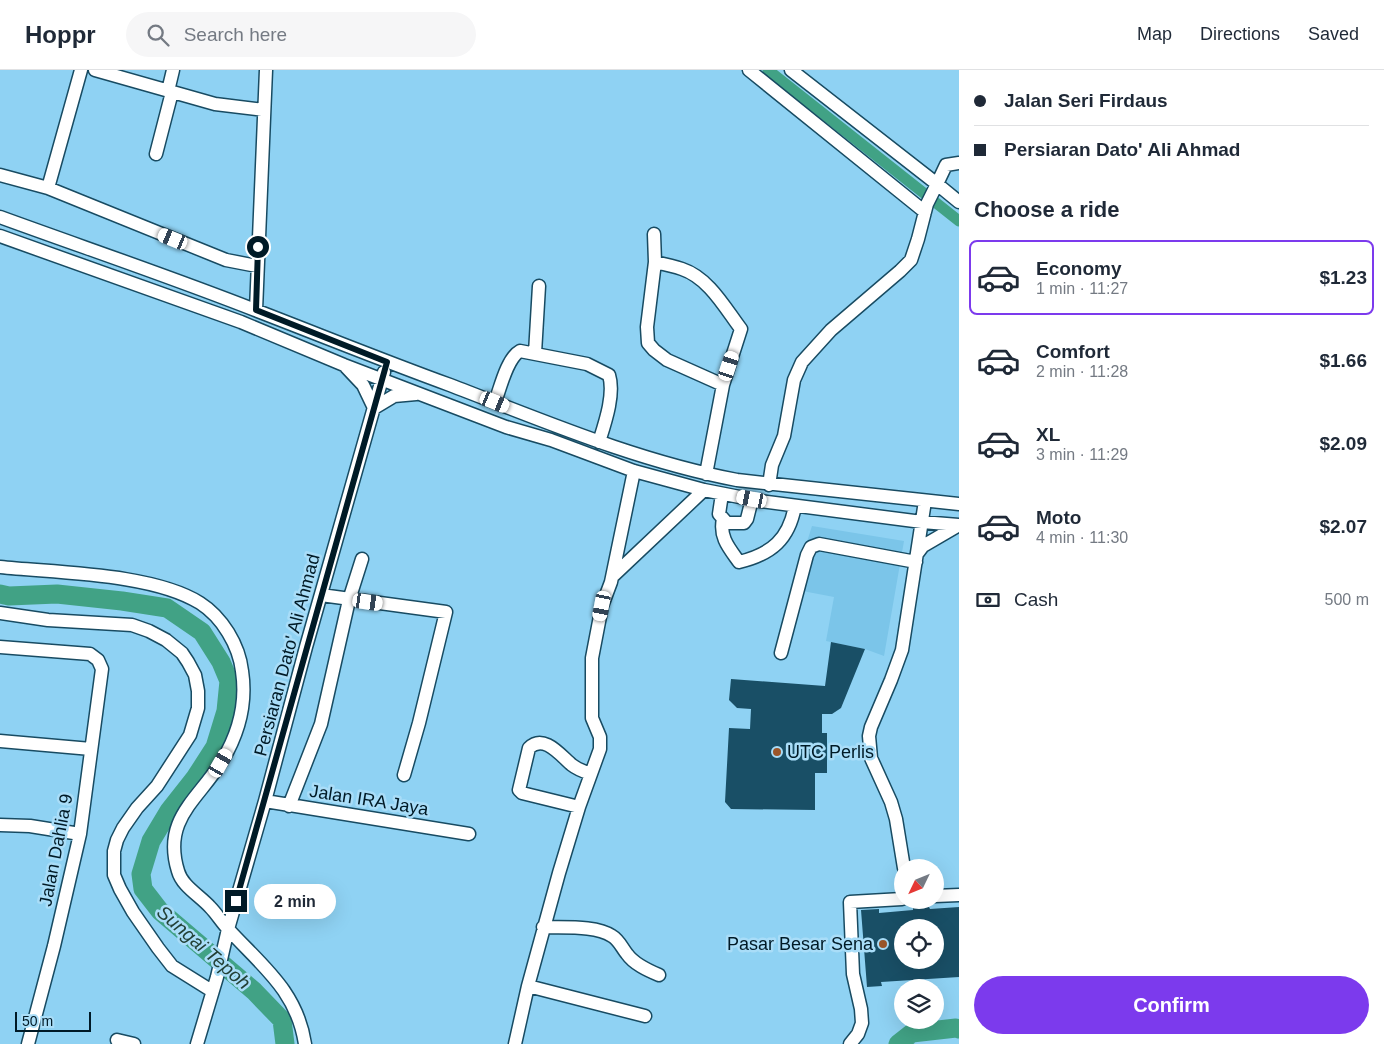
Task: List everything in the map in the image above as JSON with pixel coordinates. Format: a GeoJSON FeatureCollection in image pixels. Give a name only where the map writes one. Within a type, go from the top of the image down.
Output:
{"type":"FeatureCollection","features":[{"type":"Feature","properties":{"kind":"street"},"geometry":{"type":"LineString","coordinates":[[48,188],[81,70]]}},
{"type":"Feature","properties":{"kind":"street"},"geometry":{"type":"LineString","coordinates":[[95,70],[215,104],[264,110]]}},
{"type":"Feature","properties":{"kind":"street"},"geometry":{"type":"LineString","coordinates":[[156,154],[173,70]]}},
{"type":"Feature","properties":{"kind":"street"},"geometry":{"type":"LineString","coordinates":[[256,310],[266,70]]}},
{"type":"Feature","properties":{"kind":"street"},"geometry":{"type":"LineString","coordinates":[[749,70],[926,208]]}},
{"type":"Feature","properties":{"kind":"street"},"geometry":{"type":"LineString","coordinates":[[791,70],[936,187],[959,202]]}},
{"type":"Feature","properties":{"kind":"street"},"geometry":{"type":"LineString","coordinates":[[769,484],[772,464],[784,436],[794,380],[802,362],[831,330],[911,260],[926,208],[946,165],[959,163]]}},
{"type":"Feature","properties":{"kind":"street"},"geometry":{"type":"LineString","coordinates":[[0,175],[48,188],[209,254],[226,260],[257,266]]}},
{"type":"Feature","properties":{"kind":"street"},"geometry":{"type":"LineString","coordinates":[[0,217],[256,310],[546,423],[600,442],[706,474],[769,484],[959,504]]}},
{"type":"Feature","properties":{"kind":"street"},"geometry":{"type":"LineString","coordinates":[[654,234],[655,262],[647,327],[648,343],[667,360],[723,385]]}},
{"type":"Feature","properties":{"kind":"street"},"geometry":{"type":"LineString","coordinates":[[0,236],[241,322],[344,365],[506,427],[554,441],[634,471],[704,490],[752,499],[922,522],[959,525]]}},
{"type":"Feature","properties":{"kind":"street"},"geometry":{"type":"LineString","coordinates":[[655,262],[683,269],[699,278],[713,291],[741,329],[723,385],[706,474]]}},
{"type":"Feature","properties":{"kind":"street"},"geometry":{"type":"LineString","coordinates":[[535,353],[540,286]]}},
{"type":"Feature","properties":{"kind":"street"},"geometry":{"type":"LineString","coordinates":[[495,402],[506,372],[515,354],[520,351],[587,364],[609,375],[612,382],[607,416],[600,442]]}},
{"type":"Feature","properties":{"kind":"street","name":"Persiaran Dato' Ali Ahmad"},"geometry":{"type":"LineString","coordinates":[[197,1044],[387,362]]}},
{"type":"Feature","properties":{"kind":"street"},"geometry":{"type":"LineString","coordinates":[[344,365],[363,385],[374,408],[394,396],[420,393]]}},
{"type":"Feature","properties":{"kind":"street"},"geometry":{"type":"LineString","coordinates":[[515,1044],[543,926],[579,807],[600,749],[600,737],[592,718],[592,658],[602,606],[613,576],[634,471]]}},
{"type":"Feature","properties":{"kind":"street"},"geometry":{"type":"LineString","coordinates":[[613,576],[704,490]]}},
{"type":"Feature","properties":{"kind":"street"},"geometry":{"type":"LineString","coordinates":[[722,494],[719,514],[727,523],[744,523],[747,519],[752,499]]}},
{"type":"Feature","properties":{"kind":"street"},"geometry":{"type":"LineString","coordinates":[[902,859],[896,820],[891,802],[871,758],[869,736],[902,650],[925,501]]}},
{"type":"Feature","properties":{"kind":"street"},"geometry":{"type":"LineString","coordinates":[[723,519],[721,529],[724,539],[739,562],[777,546],[786,534],[795,506]]}},
{"type":"Feature","properties":{"kind":"street"},"geometry":{"type":"LineString","coordinates":[[917,558],[923,546],[959,525]]}},
{"type":"Feature","properties":{"kind":"street"},"geometry":{"type":"LineString","coordinates":[[781,652],[807,554],[811,547],[819,544],[917,558]]}},
{"type":"Feature","properties":{"kind":"street"},"geometry":{"type":"LineString","coordinates":[[289,806],[321,724],[349,600],[362,559]]}},
{"type":"Feature","properties":{"kind":"street"},"geometry":{"type":"LineString","coordinates":[[0,567],[145,583],[200,603],[216,616],[226,629],[242,665],[245,691],[243,709],[230,747],[221,763],[183,814],[174,834],[175,859],[181,878],[211,908],[227,935],[268,969],[288,996],[303,1034],[304,1044]]}},
{"type":"Feature","properties":{"kind":"street"},"geometry":{"type":"LineString","coordinates":[[321,595],[446,612],[420,723],[404,775]]}},
{"type":"Feature","properties":{"kind":"street"},"geometry":{"type":"LineString","coordinates":[[0,613],[48,620],[132,625],[166,640],[182,653],[188,662],[195,675],[198,691],[198,708],[190,735],[157,786],[137,808],[123,828],[114,851],[114,875],[133,912],[172,966],[212,991]]}},
{"type":"Feature","properties":{"kind":"street","name":"Jalan Dahlia 9"},"geometry":{"type":"LineString","coordinates":[[0,647],[90,654],[98,660],[102,669],[80,834],[50,962],[28,1044]]}},
{"type":"Feature","properties":{"kind":"street"},"geometry":{"type":"LineString","coordinates":[[0,741],[91,749]]}},
{"type":"Feature","properties":{"kind":"street"},"geometry":{"type":"LineString","coordinates":[[579,807],[522,793],[519,790],[529,748],[538,742],[551,746],[574,767],[591,774]]}},
{"type":"Feature","properties":{"kind":"street","name":"Jalan IRA Jaya"},"geometry":{"type":"LineString","coordinates":[[265,801],[468,834]]}},
{"type":"Feature","properties":{"kind":"street"},"geometry":{"type":"LineString","coordinates":[[0,825],[30,826],[80,834]]}},
{"type":"Feature","properties":{"kind":"street"},"geometry":{"type":"LineString","coordinates":[[944,896],[959,895]]}},
{"type":"Feature","properties":{"kind":"street"},"geometry":{"type":"LineString","coordinates":[[850,1044],[858,1034],[862,1023],[861,1009],[853,974],[850,902],[894,899]]}},
{"type":"Feature","properties":{"kind":"street"},"geometry":{"type":"LineString","coordinates":[[543,926],[596,930],[608,934],[616,940],[635,962],[659,975]]}},
{"type":"Feature","properties":{"kind":"street"},"geometry":{"type":"LineString","coordinates":[[528,986],[645,1016]]}},
{"type":"Feature","properties":{"kind":"street"},"geometry":{"type":"LineString","coordinates":[[117,1040],[134,1044]]}},
{"type":"Feature","properties":{"kind":"shaded area"},"geometry":{"type":"Polygon","coordinates":[[[812,526],[904,541],[884,656],[865,649],[826,641],[834,597],[792,589],[812,526]]]}},
{"type":"Feature","properties":{"kind":"building","name":"UTC Perlis"},"geometry":{"type":"Polygon","coordinates":[[[831,642],[865,649],[841,708],[832,714],[822,714],[822,733],[827,733],[827,773],[815,773],[815,810],[731,809],[725,802],[729,728],[750,729],[751,709],[737,708],[729,700],[731,679],[825,686],[831,642]]]}},
{"type":"Feature","properties":{"kind":"building","name":"Pasar Besar Sena"},"geometry":{"type":"Polygon","coordinates":[[[959,907],[959,977],[894,979],[894,981],[881,982],[882,986],[867,987],[861,910],[879,909],[879,913],[959,907]]]}},
{"type":"Feature","properties":{"kind":"waterway"},"geometry":{"type":"LineString","coordinates":[[768,70],[959,221]]}},
{"type":"Feature","properties":{"kind":"waterway","name":"Sungai Tepoh"},"geometry":{"type":"LineString","coordinates":[[0,594],[9,596],[57,594],[167,608],[202,632],[221,662],[229,681],[226,711],[215,747],[195,778],[169,811],[151,841],[141,874],[143,889],[160,911],[254,991],[282,1020],[285,1044]]}},
{"type":"Feature","properties":{"kind":"waterway","name":"Sungai Tepoh"},"geometry":{"type":"LineString","coordinates":[[898,1044],[912,1033],[959,1029]]}},
{"type":"Feature","properties":{"kind":"place","name":"UTC Perlis"},"geometry":{"type":"Point","coordinates":[777,752]}},
{"type":"Feature","properties":{"kind":"place","name":"Pasar Besar Sena"},"geometry":{"type":"Point","coordinates":[883,944]}},
{"type":"Feature","properties":{"kind":"route"},"geometry":{"type":"LineString","coordinates":[[236,901],[387,362],[256,310],[258,247]]}}]}
